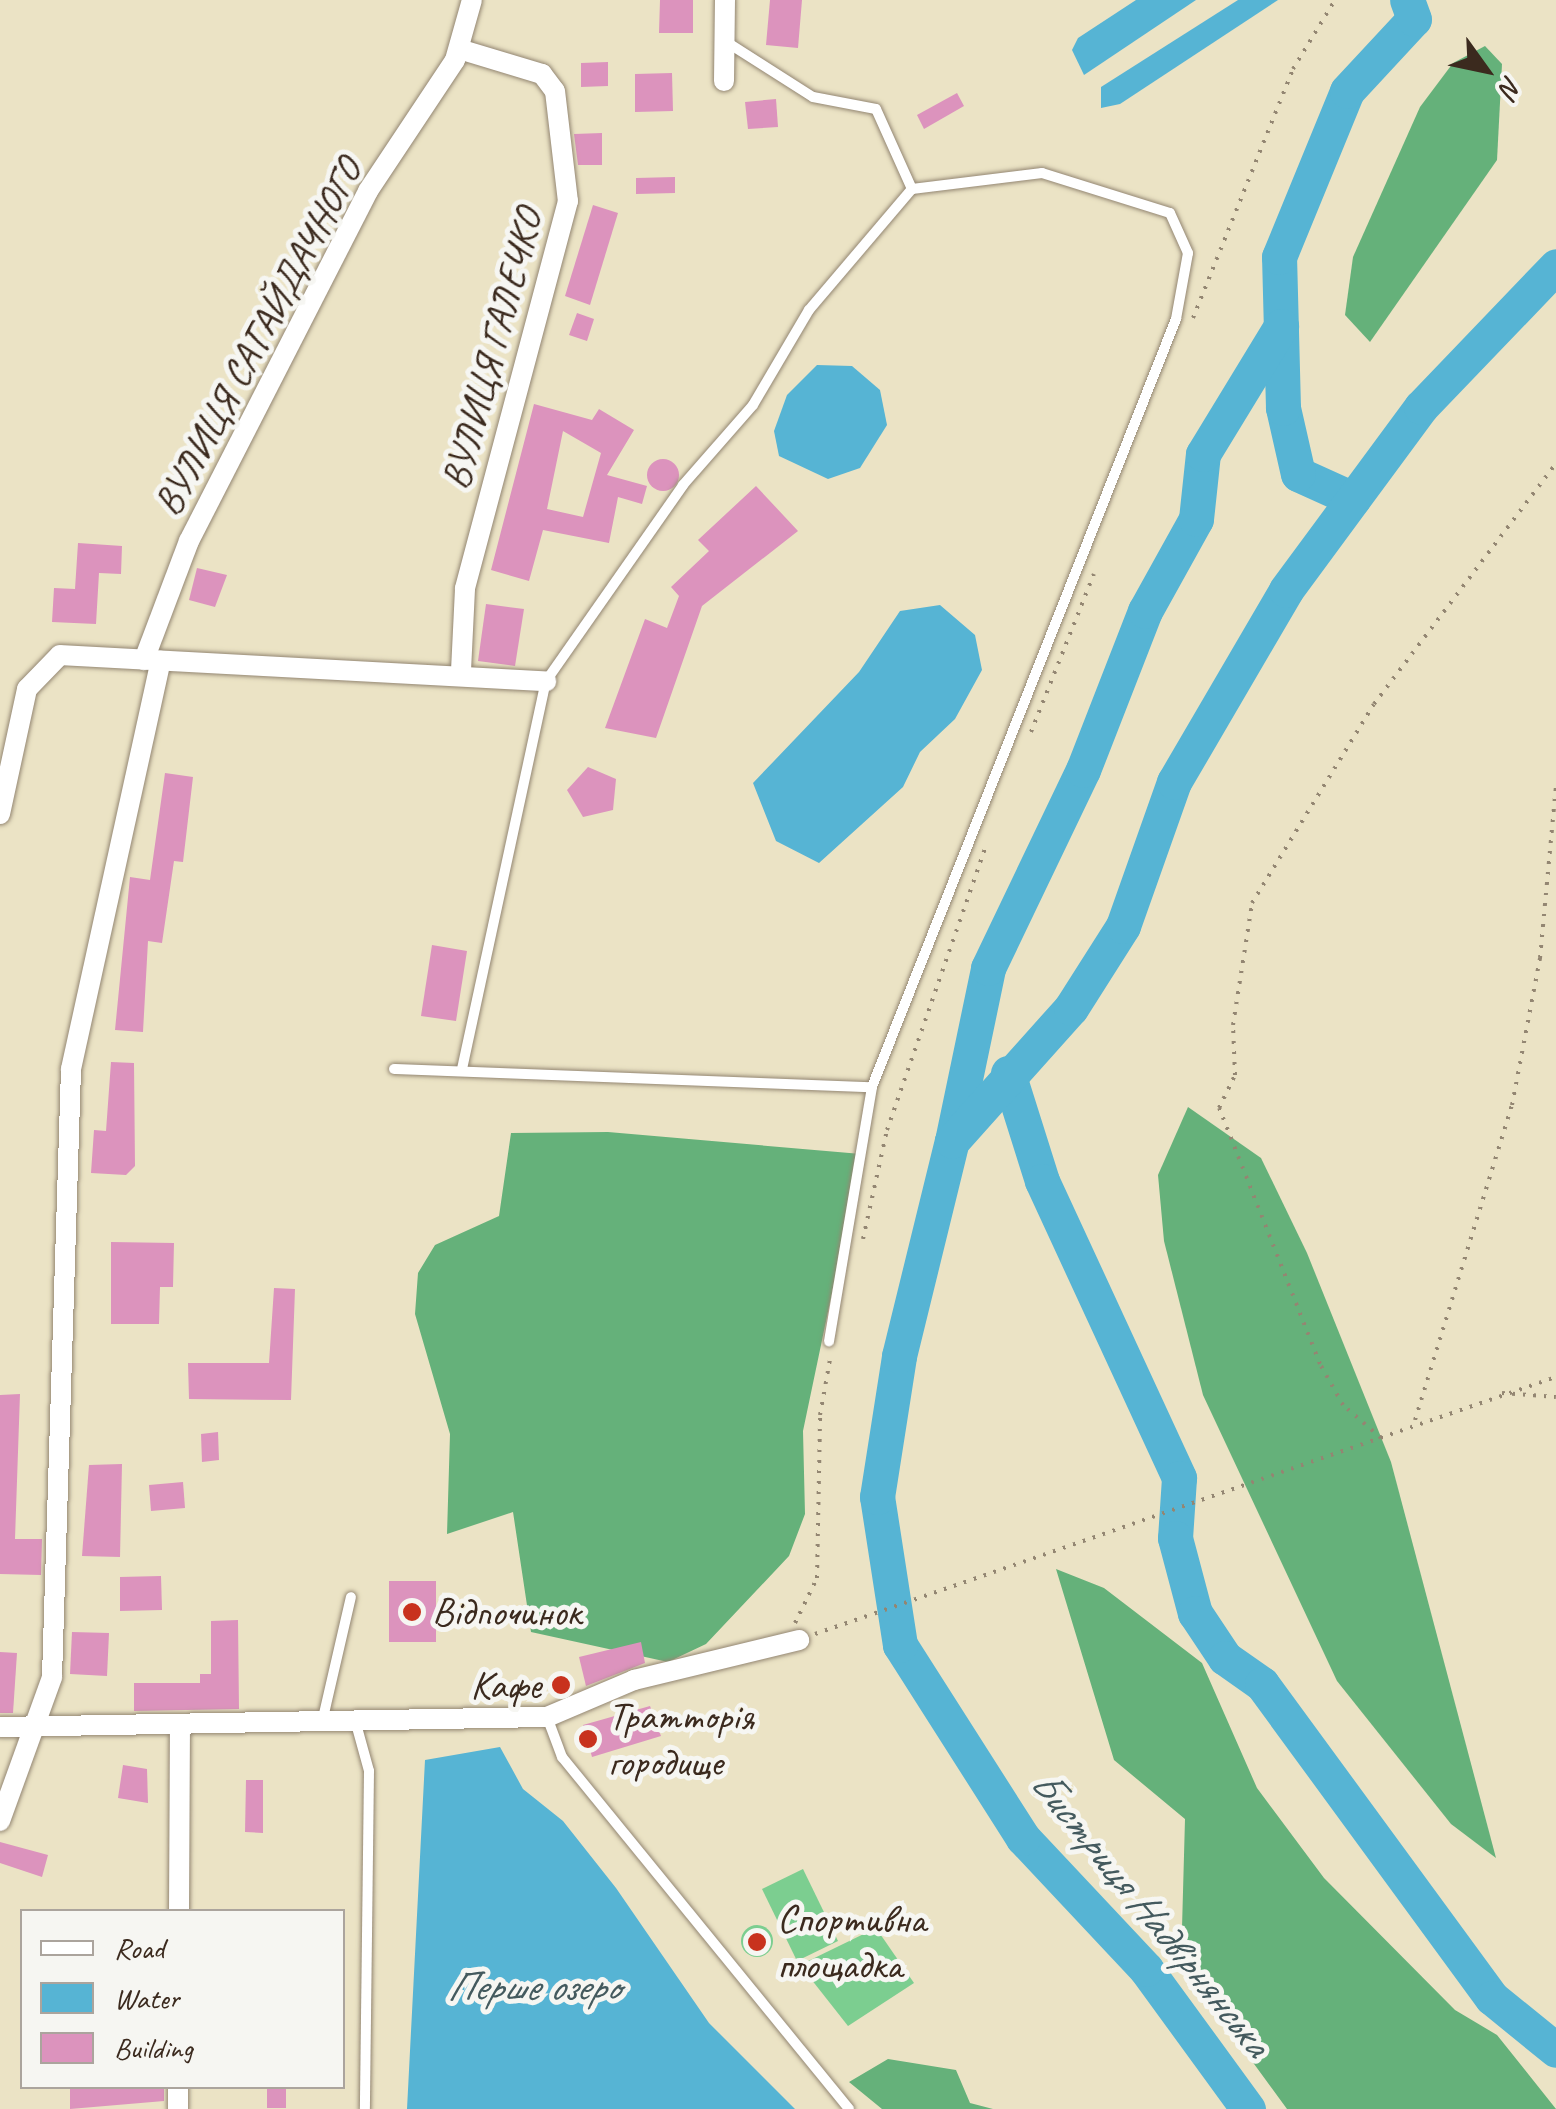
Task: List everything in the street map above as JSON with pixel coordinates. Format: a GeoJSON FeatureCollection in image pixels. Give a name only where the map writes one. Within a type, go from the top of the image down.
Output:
{"type":"FeatureCollection","features":[{"type":"Feature","properties":{"kind":"street","name":"ВУЛИЦЯ САГАЙДАЧНОГО"},"geometry":{"type":"LineString","coordinates":[[0,1821],[52,1677],[70,1069],[153,661],[189,540],[368,191],[459,49],[472,0]]}},
{"type":"Feature","properties":{"kind":"street"},"geometry":{"type":"LineString","coordinates":[[724,82],[725,0]]}},
{"type":"Feature","properties":{"kind":"street","name":"ВУЛИЦЯ ГАЛЕЧКО"},"geometry":{"type":"LineString","coordinates":[[459,49],[542,74],[555,91],[568,200],[464,589],[461,670]]}},
{"type":"Feature","properties":{"kind":"street"},"geometry":{"type":"LineString","coordinates":[[0,814],[27,688],[41,667],[60,654],[153,661],[461,670],[546,681]]}},
{"type":"Feature","properties":{"kind":"street"},"geometry":{"type":"LineString","coordinates":[[0,1727],[180,1726],[353,1714],[547,1717],[634,1680],[795,1638]]}},
{"type":"Feature","properties":{"kind":"street"},"geometry":{"type":"LineString","coordinates":[[180,1726],[180,1909]]}},
{"type":"Feature","properties":{"kind":"lane"},"geometry":{"type":"LineString","coordinates":[[724,41],[813,98],[876,109],[912,190]]}},
{"type":"Feature","properties":{"kind":"lane"},"geometry":{"type":"LineString","coordinates":[[462,1069],[546,681],[683,485],[753,405],[809,310],[912,190],[1042,173],[1170,213],[1188,283],[872,1087],[830,1344]]}},
{"type":"Feature","properties":{"kind":"lane"},"geometry":{"type":"LineString","coordinates":[[394,1069],[872,1087]]}},
{"type":"Feature","properties":{"kind":"lane"},"geometry":{"type":"LineString","coordinates":[[323,1718],[351,1597]]}},
{"type":"Feature","properties":{"kind":"lane"},"geometry":{"type":"LineString","coordinates":[[353,1714],[369,1772],[364,2109]]}},
{"type":"Feature","properties":{"kind":"lane"},"geometry":{"type":"LineString","coordinates":[[547,1717],[562,1757],[849,2109]]}},
{"type":"Feature","properties":{"kind":"path"},"geometry":{"type":"LineString","coordinates":[[1190,324],[1293,69],[1336,0]]}},
{"type":"Feature","properties":{"kind":"path"},"geometry":{"type":"LineString","coordinates":[[1380,1438],[1343,1405],[1320,1364],[1219,1108],[1235,1075],[1232,1025],[1252,903],[1374,704],[1556,463]]}},
{"type":"Feature","properties":{"kind":"path"},"geometry":{"type":"LineString","coordinates":[[1027,739],[1098,557]]}},
{"type":"Feature","properties":{"kind":"path"},"geometry":{"type":"LineString","coordinates":[[1414,1422],[1512,1105],[1540,958],[1556,788]]}},
{"type":"Feature","properties":{"kind":"path"},"geometry":{"type":"LineString","coordinates":[[859,1253],[888,1130],[993,825]]}},
{"type":"Feature","properties":{"kind":"path"},"geometry":{"type":"LineString","coordinates":[[795,1638],[817,1578],[820,1415],[830,1344]]}},
{"type":"Feature","properties":{"kind":"path"},"geometry":{"type":"LineString","coordinates":[[795,1638],[1364,1446],[1414,1422],[1498,1393],[1556,1377]]}},
{"type":"Feature","properties":{"kind":"path"},"geometry":{"type":"LineString","coordinates":[[1498,1393],[1556,1397]]}},
{"type":"Feature","properties":{"kind":"green space"},"geometry":{"type":"Polygon","coordinates":[[[1485,46],[1502,64],[1497,160],[1370,342],[1345,315],[1353,257],[1420,107],[1453,63],[1485,46]]]}},
{"type":"Feature","properties":{"kind":"green space"},"geometry":{"type":"Polygon","coordinates":[[[1188,1107],[1261,1158],[1307,1253],[1391,1462],[1496,1858],[1451,1824],[1337,1681],[1203,1395],[1164,1241],[1158,1175],[1188,1107]]]}},
{"type":"Feature","properties":{"kind":"green space"},"geometry":{"type":"Polygon","coordinates":[[[608,1132],[861,1154],[803,1431],[805,1514],[789,1556],[706,1644],[668,1662],[531,1632],[513,1512],[447,1534],[450,1434],[415,1314],[418,1273],[435,1245],[499,1216],[511,1133],[608,1132]]]}},
{"type":"Feature","properties":{"kind":"green space"},"geometry":{"type":"Polygon","coordinates":[[[1056,1569],[1104,1588],[1202,1663],[1257,1788],[1324,1878],[1455,2010],[1497,2035],[1556,2109],[1287,2109],[1181,1964],[1185,1819],[1114,1760],[1056,1569]]]}},
{"type":"Feature","properties":{"kind":"green space"},"geometry":{"type":"Polygon","coordinates":[[[803,1869],[838,1941],[797,1961],[762,1889],[803,1869]]]}},
{"type":"Feature","properties":{"kind":"green space","name":"Спортивна площадка"},"geometry":{"type":"Polygon","coordinates":[[[757,1925],[769,1929],[773,1941],[769,1953],[757,1957],[745,1953],[741,1941],[745,1929],[757,1925]]]}},
{"type":"Feature","properties":{"kind":"green space"},"geometry":{"type":"Polygon","coordinates":[[[876,1928],[914,1983],[848,2026],[800,1965],[876,1928]]]}},
{"type":"Feature","properties":{"kind":"green space"},"geometry":{"type":"Polygon","coordinates":[[[888,2059],[956,2070],[970,2103],[993,2109],[882,2109],[849,2082],[888,2059]]]}},
{"type":"Feature","properties":{"kind":"water"},"geometry":{"type":"Polygon","coordinates":[[[1136,0],[1196,0],[1084,75],[1072,50],[1078,38],[1136,0]]]}},
{"type":"Feature","properties":{"kind":"water"},"geometry":{"type":"Polygon","coordinates":[[[1238,0],[1278,0],[1120,104],[1101,108],[1101,87],[1238,0]]]}},
{"type":"Feature","properties":{"kind":"water"},"geometry":{"type":"Polygon","coordinates":[[[817,365],[852,366],[880,390],[887,425],[860,468],[828,479],[779,456],[774,431],[787,395],[817,365]]]}},
{"type":"Feature","properties":{"kind":"water"},"geometry":{"type":"Polygon","coordinates":[[[940,605],[975,635],[982,670],[955,719],[920,752],[903,787],[819,863],[776,841],[753,783],[859,672],[900,611],[940,605]]]}},
{"type":"Feature","properties":{"kind":"water","name":"Перше озеро"},"geometry":{"type":"Polygon","coordinates":[[[500,1747],[523,1789],[563,1821],[616,1888],[709,2023],[795,2109],[407,2109],[425,1760],[500,1747]]]}},
{"type":"Feature","properties":{"kind":"building"},"geometry":{"type":"Polygon","coordinates":[[[660,0],[693,0],[693,33],[659,33],[660,0]]]}},
{"type":"Feature","properties":{"kind":"building"},"geometry":{"type":"Polygon","coordinates":[[[770,0],[802,0],[798,48],[766,45],[770,0]]]}},
{"type":"Feature","properties":{"kind":"building"},"geometry":{"type":"Polygon","coordinates":[[[608,62],[608,86],[581,87],[581,63],[608,62]]]}},
{"type":"Feature","properties":{"kind":"building"},"geometry":{"type":"Polygon","coordinates":[[[672,73],[673,111],[635,112],[635,74],[672,73]]]}},
{"type":"Feature","properties":{"kind":"building"},"geometry":{"type":"Polygon","coordinates":[[[957,93],[964,106],[924,129],[917,115],[957,93]]]}},
{"type":"Feature","properties":{"kind":"building"},"geometry":{"type":"Polygon","coordinates":[[[776,99],[778,127],[748,129],[745,102],[776,99]]]}},
{"type":"Feature","properties":{"kind":"building"},"geometry":{"type":"Polygon","coordinates":[[[602,133],[602,165],[578,165],[574,134],[602,133]]]}},
{"type":"Feature","properties":{"kind":"building"},"geometry":{"type":"Polygon","coordinates":[[[675,177],[675,193],[636,194],[636,178],[675,177]]]}},
{"type":"Feature","properties":{"kind":"building"},"geometry":{"type":"Polygon","coordinates":[[[593,205],[618,213],[590,305],[565,296],[593,205]]]}},
{"type":"Feature","properties":{"kind":"building"},"geometry":{"type":"Polygon","coordinates":[[[577,313],[594,319],[587,341],[569,335],[577,313]]]}},
{"type":"Feature","properties":{"kind":"building"},"geometry":{"type":"Polygon","coordinates":[[[534,404],[592,420],[599,409],[634,430],[607,475],[647,486],[642,504],[618,497],[609,543],[543,530],[529,581],[491,570],[534,404]],[[563,431],[547,509],[583,517],[601,453],[563,431]]]}},
{"type":"Feature","properties":{"kind":"building"},"geometry":{"type":"Polygon","coordinates":[[[663,459],[674,464],[679,475],[674,486],[663,491],[652,486],[647,475],[652,464],[663,459]]]}},
{"type":"Feature","properties":{"kind":"building"},"geometry":{"type":"Polygon","coordinates":[[[756,486],[798,531],[702,606],[656,738],[605,728],[645,619],[667,628],[679,596],[671,587],[709,551],[698,540],[756,486]]]}},
{"type":"Feature","properties":{"kind":"building"},"geometry":{"type":"Polygon","coordinates":[[[78,543],[122,546],[121,574],[99,573],[96,624],[52,622],[54,588],[75,589],[78,543]]]}},
{"type":"Feature","properties":{"kind":"building"},"geometry":{"type":"Polygon","coordinates":[[[197,568],[227,575],[215,607],[189,600],[197,568]]]}},
{"type":"Feature","properties":{"kind":"building"},"geometry":{"type":"Polygon","coordinates":[[[486,604],[524,609],[515,666],[478,661],[486,604]]]}},
{"type":"Feature","properties":{"kind":"building"},"geometry":{"type":"Polygon","coordinates":[[[588,767],[616,779],[613,810],[583,817],[567,790],[588,767]]]}},
{"type":"Feature","properties":{"kind":"building"},"geometry":{"type":"Polygon","coordinates":[[[165,773],[193,777],[183,862],[174,861],[162,943],[148,941],[143,1032],[115,1030],[130,877],[150,880],[165,773]]]}},
{"type":"Feature","properties":{"kind":"building"},"geometry":{"type":"Polygon","coordinates":[[[432,945],[467,951],[456,1021],[421,1016],[432,945]]]}},
{"type":"Feature","properties":{"kind":"building"},"geometry":{"type":"Polygon","coordinates":[[[111,1062],[134,1063],[135,1166],[126,1175],[91,1173],[94,1130],[106,1131],[111,1062]]]}},
{"type":"Feature","properties":{"kind":"building"},"geometry":{"type":"Polygon","coordinates":[[[111,1242],[174,1243],[173,1287],[160,1287],[159,1324],[111,1324],[111,1242]]]}},
{"type":"Feature","properties":{"kind":"building"},"geometry":{"type":"Polygon","coordinates":[[[274,1288],[295,1289],[291,1400],[189,1399],[188,1363],[269,1363],[274,1288]]]}},
{"type":"Feature","properties":{"kind":"building"},"geometry":{"type":"Polygon","coordinates":[[[20,1394],[15,1539],[42,1539],[41,1575],[0,1574],[0,1395],[20,1394]]]}},
{"type":"Feature","properties":{"kind":"building"},"geometry":{"type":"Polygon","coordinates":[[[218,1432],[219,1460],[202,1462],[201,1434],[218,1432]]]}},
{"type":"Feature","properties":{"kind":"building"},"geometry":{"type":"Polygon","coordinates":[[[122,1464],[120,1557],[82,1556],[89,1465],[122,1464]]]}},
{"type":"Feature","properties":{"kind":"building"},"geometry":{"type":"Polygon","coordinates":[[[183,1482],[185,1508],[151,1511],[149,1485],[183,1482]]]}},
{"type":"Feature","properties":{"kind":"building"},"geometry":{"type":"Polygon","coordinates":[[[161,1576],[162,1610],[120,1611],[120,1577],[161,1576]]]}},
{"type":"Feature","properties":{"kind":"building","name":"Відпочинок"},"geometry":{"type":"Polygon","coordinates":[[[389,1581],[436,1581],[436,1642],[389,1642],[389,1581]]]}},
{"type":"Feature","properties":{"kind":"building"},"geometry":{"type":"Polygon","coordinates":[[[238,1620],[239,1709],[134,1711],[134,1683],[200,1683],[200,1674],[211,1674],[211,1621],[238,1620]]]}},
{"type":"Feature","properties":{"kind":"building"},"geometry":{"type":"Polygon","coordinates":[[[72,1632],[109,1633],[107,1676],[70,1674],[72,1632]]]}},
{"type":"Feature","properties":{"kind":"building"},"geometry":{"type":"Polygon","coordinates":[[[641,1642],[645,1663],[586,1686],[579,1657],[641,1642]]]}},
{"type":"Feature","properties":{"kind":"building"},"geometry":{"type":"Polygon","coordinates":[[[0,1652],[17,1653],[13,1713],[0,1713],[0,1652]]]}},
{"type":"Feature","properties":{"kind":"building"},"geometry":{"type":"Polygon","coordinates":[[[650,1706],[661,1736],[592,1757],[583,1725],[650,1706]]]}},
{"type":"Feature","properties":{"kind":"building"},"geometry":{"type":"Polygon","coordinates":[[[123,1765],[147,1769],[148,1803],[118,1798],[123,1765]]]}},
{"type":"Feature","properties":{"kind":"building"},"geometry":{"type":"Polygon","coordinates":[[[246,1780],[263,1780],[263,1833],[245,1832],[246,1780]]]}},
{"type":"Feature","properties":{"kind":"building"},"geometry":{"type":"Polygon","coordinates":[[[0,1842],[48,1855],[42,1877],[0,1863],[0,1842]]]}},
{"type":"Feature","properties":{"kind":"building"},"geometry":{"type":"Polygon","coordinates":[[[70,2089],[164,2089],[164,2101],[70,2109],[70,2089]]]}},
{"type":"Feature","properties":{"kind":"building"},"geometry":{"type":"Polygon","coordinates":[[[267,2089],[286,2089],[286,2108],[267,2108],[267,2089]]]}},
{"type":"Feature","properties":{"kind":"waterway"},"geometry":{"type":"LineString","coordinates":[[1353,499],[1298,474],[1283,408],[1279,257],[1347,91],[1414,19],[1407,0]]}},
{"type":"Feature","properties":{"kind":"waterway","name":"Бистриця Надвірнянська"},"geometry":{"type":"LineString","coordinates":[[1248,2109],[1146,1969],[1023,1838],[900,1645],[877,1497],[899,1356],[952,1141],[1071,1008],[1123,926],[1174,782],[1286,590],[1421,407],[1556,266]]}},
{"type":"Feature","properties":{"kind":"waterway"},"geometry":{"type":"LineString","coordinates":[[952,1141],[988,968],[1083,770],[1145,611],[1196,519],[1203,454],[1281,326]]}},
{"type":"Feature","properties":{"kind":"waterway"},"geometry":{"type":"LineString","coordinates":[[1008,1073],[1042,1181],[1179,1478],[1175,1538],[1195,1613],[1225,1658],[1262,1684],[1492,1998],[1556,2050]]}},
{"type":"Feature","properties":{"kind":"place","name":"Відпочинок"},"geometry":{"type":"Point","coordinates":[412,1612]}},
{"type":"Feature","properties":{"kind":"place","name":"Кафе"},"geometry":{"type":"Point","coordinates":[561,1685]}},
{"type":"Feature","properties":{"kind":"place","name":"Тратторія городище"},"geometry":{"type":"Point","coordinates":[588,1739]}},
{"type":"Feature","properties":{"kind":"place","name":"Спортивна площадка"},"geometry":{"type":"Point","coordinates":[757,1942]}}]}
